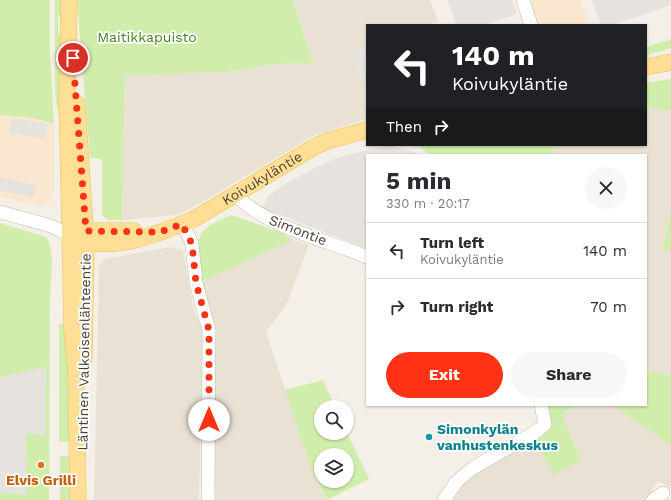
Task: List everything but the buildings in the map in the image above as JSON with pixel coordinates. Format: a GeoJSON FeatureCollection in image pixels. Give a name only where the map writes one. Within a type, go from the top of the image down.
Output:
{"type":"FeatureCollection","features":[{"type":"Feature","properties":{"kind":"main road","name":"Läntinen Valkoisenlähteentie"},"geometry":{"type":"LineString","coordinates":[[68,6],[67,99],[81,236],[79,500]]}},
{"type":"Feature","properties":{"kind":"main road"},"geometry":{"type":"LineString","coordinates":[[647,66],[671,62]]}},
{"type":"Feature","properties":{"kind":"main road","name":"Koivukyläntie"},"geometry":{"type":"LineString","coordinates":[[81,236],[106,243],[132,240],[182,224],[314,147],[327,141],[366,130]]}},
{"type":"Feature","properties":{"kind":"street"},"geometry":{"type":"LineString","coordinates":[[523,0],[531,24]]}},
{"type":"Feature","properties":{"kind":"street","name":"Simontie"},"geometry":{"type":"LineString","coordinates":[[234,194],[262,216],[366,257]]}},
{"type":"Feature","properties":{"kind":"street"},"geometry":{"type":"LineString","coordinates":[[0,212],[81,236]]}},
{"type":"Feature","properties":{"kind":"street"},"geometry":{"type":"LineString","coordinates":[[182,224],[192,244],[196,283],[209,330],[208,500]]}},
{"type":"Feature","properties":{"kind":"street"},"geometry":{"type":"LineString","coordinates":[[444,500],[457,481],[473,468],[537,431],[545,424],[541,406]]}},
{"type":"Feature","properties":{"kind":"shaded area"},"geometry":{"type":"Polygon","coordinates":[[[293,0],[430,0],[438,21],[430,24],[366,24],[366,46],[352,51],[366,93],[366,119],[313,136],[204,201],[177,215],[122,220],[125,74],[228,72],[275,64],[313,63],[293,0]]]}},
{"type":"Feature","properties":{"kind":"shaded area"},"geometry":{"type":"Polygon","coordinates":[[[448,0],[512,0],[517,14],[486,24],[456,24],[448,0]]]}},
{"type":"Feature","properties":{"kind":"shaded area"},"geometry":{"type":"Polygon","coordinates":[[[530,0],[581,0],[589,24],[537,24],[530,0]]]}},
{"type":"Feature","properties":{"kind":"shaded area"},"geometry":{"type":"Polygon","coordinates":[[[592,0],[669,0],[671,5],[615,24],[601,24],[592,0]]]}},
{"type":"Feature","properties":{"kind":"shaded area"},"geometry":{"type":"Polygon","coordinates":[[[366,46],[366,93],[352,51],[366,46]]]}},
{"type":"Feature","properties":{"kind":"shaded area"},"geometry":{"type":"Polygon","coordinates":[[[647,107],[671,111],[671,210],[662,248],[671,251],[671,375],[647,371],[647,154],[552,154],[555,146],[647,146],[647,107]]]}},
{"type":"Feature","properties":{"kind":"shaded area"},"geometry":{"type":"Polygon","coordinates":[[[0,115],[33,118],[54,124],[54,189],[53,196],[49,204],[39,206],[0,197],[0,115]]]}},
{"type":"Feature","properties":{"kind":"shaded area"},"geometry":{"type":"Polygon","coordinates":[[[12,118],[48,124],[45,139],[10,133],[12,118]]]}},
{"type":"Feature","properties":{"kind":"shaded area"},"geometry":{"type":"Polygon","coordinates":[[[385,146],[392,146],[420,154],[366,154],[366,249],[262,208],[268,196],[285,184],[336,158],[385,146]]]}},
{"type":"Feature","properties":{"kind":"shaded area"},"geometry":{"type":"Polygon","coordinates":[[[0,178],[36,185],[34,197],[0,191],[0,178]]]}},
{"type":"Feature","properties":{"kind":"shaded area"},"geometry":{"type":"Polygon","coordinates":[[[293,240],[309,245],[287,303],[266,332],[314,476],[314,488],[320,488],[326,500],[213,500],[201,282],[293,240]]]}},
{"type":"Feature","properties":{"kind":"shaded area"},"geometry":{"type":"Polygon","coordinates":[[[171,247],[183,251],[194,311],[203,331],[199,500],[94,500],[99,265],[105,259],[171,247]]]}},
{"type":"Feature","properties":{"kind":"shaded area"},"geometry":{"type":"Polygon","coordinates":[[[46,367],[45,435],[26,434],[27,495],[0,492],[0,377],[46,367]]]}},
{"type":"Feature","properties":{"kind":"shaded area"},"geometry":{"type":"Polygon","coordinates":[[[575,406],[613,406],[671,446],[671,489],[659,481],[652,489],[652,497],[648,500],[453,500],[469,476],[533,438],[581,460],[562,415],[575,406]]]}},
{"type":"Feature","properties":{"kind":"green space"},"geometry":{"type":"Polygon","coordinates":[[[0,0],[50,0],[50,51],[54,124],[33,118],[0,115],[0,0]]]}},
{"type":"Feature","properties":{"kind":"green space"},"geometry":{"type":"Polygon","coordinates":[[[55,0],[63,0],[62,15],[58,15],[58,34],[62,34],[60,125],[55,93],[55,0]]]}},
{"type":"Feature","properties":{"kind":"green space","name":"Maitikkapuisto"},"geometry":{"type":"Polygon","coordinates":[[[77,0],[293,0],[313,63],[275,64],[228,72],[125,75],[122,220],[107,220],[102,214],[102,159],[90,158],[77,0]]]}},
{"type":"Feature","properties":{"kind":"green space"},"geometry":{"type":"Polygon","coordinates":[[[671,39],[671,47],[669,49],[647,55],[647,47],[671,39]]]}},
{"type":"Feature","properties":{"kind":"green space"},"geometry":{"type":"Polygon","coordinates":[[[671,79],[671,111],[647,107],[647,83],[671,79]]]}},
{"type":"Feature","properties":{"kind":"green space"},"geometry":{"type":"Polygon","coordinates":[[[419,146],[555,146],[552,154],[428,154],[419,146]]]}},
{"type":"Feature","properties":{"kind":"green space"},"geometry":{"type":"Polygon","coordinates":[[[671,210],[671,251],[662,249],[671,210]]]}},
{"type":"Feature","properties":{"kind":"green space"},"geometry":{"type":"Polygon","coordinates":[[[232,215],[282,233],[293,240],[201,282],[198,247],[202,233],[218,221],[232,215]]]}},
{"type":"Feature","properties":{"kind":"green space"},"geometry":{"type":"Polygon","coordinates":[[[0,223],[46,237],[50,244],[52,260],[50,298],[49,500],[0,500],[0,223]]]}},
{"type":"Feature","properties":{"kind":"green space"},"geometry":{"type":"Polygon","coordinates":[[[59,324],[69,324],[70,442],[59,442],[59,324]]]}},
{"type":"Feature","properties":{"kind":"green space"},"geometry":{"type":"Polygon","coordinates":[[[647,371],[671,375],[671,446],[613,406],[647,406],[647,371]]]}},
{"type":"Feature","properties":{"kind":"green space"},"geometry":{"type":"Polygon","coordinates":[[[323,380],[332,400],[314,400],[314,440],[350,440],[369,479],[354,486],[354,448],[314,448],[314,476],[285,390],[323,380]]]}},
{"type":"Feature","properties":{"kind":"green space"},"geometry":{"type":"Polygon","coordinates":[[[546,406],[575,406],[562,415],[581,460],[554,475],[533,438],[546,406]]]}},
{"type":"Feature","properties":{"kind":"green space"},"geometry":{"type":"Polygon","coordinates":[[[60,456],[72,456],[71,500],[60,500],[60,456]]]}},
{"type":"Feature","properties":{"kind":"green space"},"geometry":{"type":"Polygon","coordinates":[[[321,488],[351,488],[327,500],[321,488]]]}},
{"type":"Feature","properties":{"kind":"place","name":"Simonkylän vanhustenkeskus"},"geometry":{"type":"Point","coordinates":[429,437]}},
{"type":"Feature","properties":{"kind":"place","name":"Elvis Grilli"},"geometry":{"type":"Point","coordinates":[41,465]}},
{"type":"Feature","properties":{"kind":"route"},"geometry":{"type":"LineString","coordinates":[[73,58],[86,231],[106,232],[131,230],[160,232],[182,224],[192,244],[196,283],[209,330],[209,420]]}}]}
